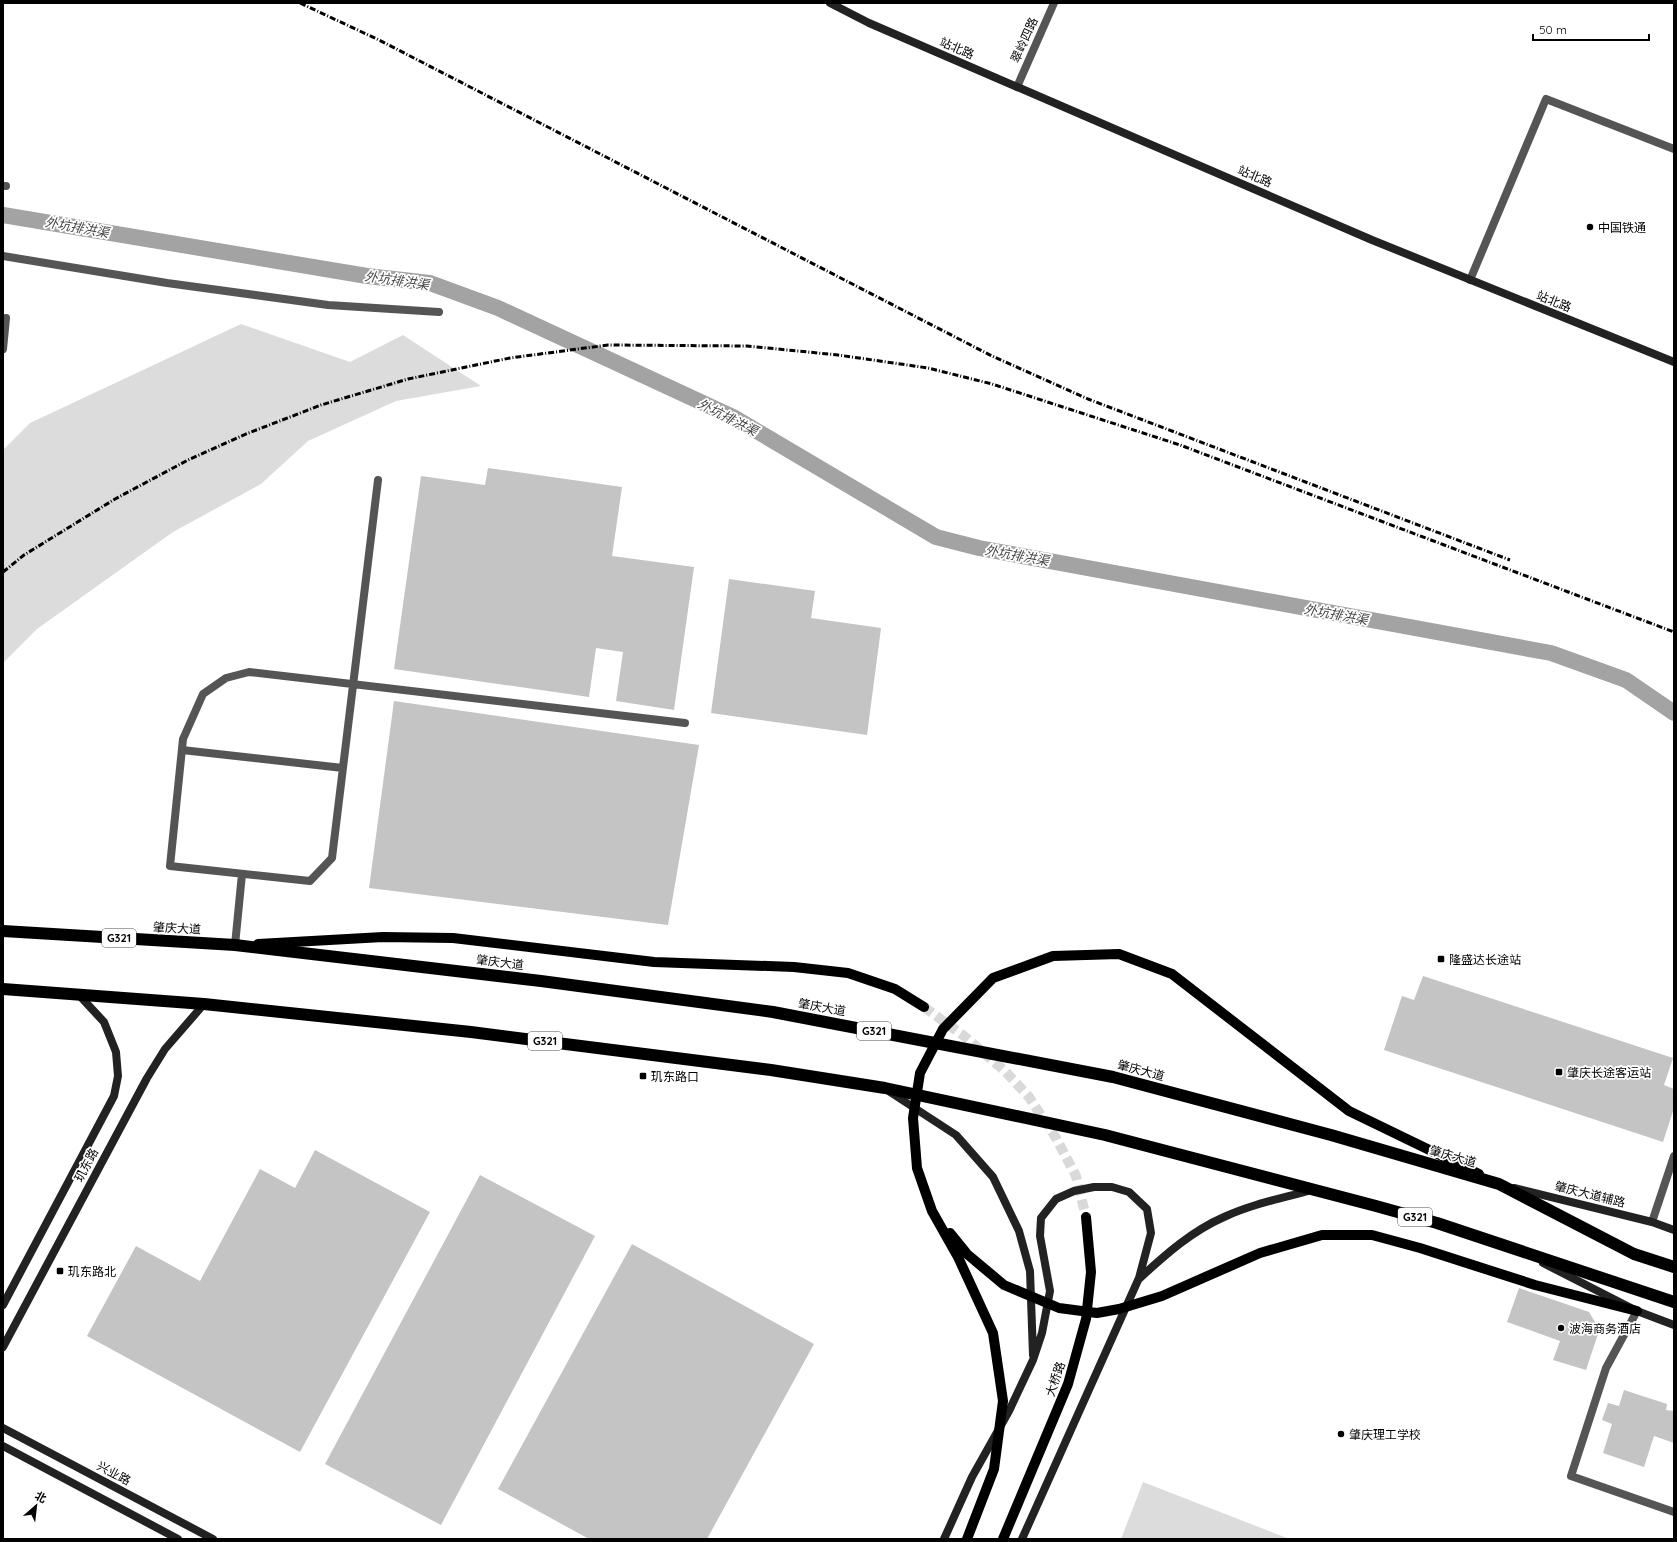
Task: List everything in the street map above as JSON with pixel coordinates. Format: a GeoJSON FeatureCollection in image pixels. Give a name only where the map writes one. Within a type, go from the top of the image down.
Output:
{"type":"FeatureCollection","features":[{"type":"Feature","properties":{"kind":"highway","name":"肇庆大道"},"geometry":{"type":"LineString","coordinates":[[3,931],[235,945],[541,981],[758,1010],[952,1045],[1113,1077],[1331,1135],[1499,1184],[1634,1254],[1674,1267]]}},
{"type":"Feature","properties":{"kind":"highway","name":"G321"},"geometry":{"type":"LineString","coordinates":[[3,989],[78,993],[204,1004],[471,1032],[771,1070],[885,1088],[1106,1135],[1430,1221],[1674,1302]]}},
{"type":"Feature","properties":{"kind":"main road"},"geometry":{"type":"LineString","coordinates":[[235,945],[383,937],[453,938],[654,962],[794,967],[848,973],[895,989],[924,1008]]}},
{"type":"Feature","properties":{"kind":"main road"},"geometry":{"type":"LineString","coordinates":[[967,1539],[994,1469],[1003,1401],[992,1333],[958,1257],[932,1211],[917,1168],[913,1118],[920,1073],[943,1029],[993,978],[1053,956],[1119,954],[1172,974],[1349,1111],[1499,1184]]}},
{"type":"Feature","properties":{"kind":"main road"},"geometry":{"type":"LineString","coordinates":[[932,1211],[967,1254],[1004,1285],[1059,1308],[1097,1313],[1119,1309],[1162,1296],[1260,1254],[1322,1235],[1372,1235],[1420,1248],[1535,1285],[1637,1311]]}},
{"type":"Feature","properties":{"kind":"main road","name":"大桥路"},"geometry":{"type":"LineString","coordinates":[[1003,1539],[1068,1384],[1086,1319],[1091,1272],[1086,1217]]}},
{"type":"Feature","properties":{"kind":"street","name":"站北路"},"geometry":{"type":"LineString","coordinates":[[830,3],[869,23],[1372,240],[1674,362]]}},
{"type":"Feature","properties":{"kind":"street","name":"翠岭四路"},"geometry":{"type":"LineString","coordinates":[[1017,87],[1054,3]]}},
{"type":"Feature","properties":{"kind":"street"},"geometry":{"type":"LineString","coordinates":[[1470,280],[1546,99],[1674,149]]}},
{"type":"Feature","properties":{"kind":"street"},"geometry":{"type":"LineString","coordinates":[[3,256],[167,283],[328,305],[439,312]]}},
{"type":"Feature","properties":{"kind":"street"},"geometry":{"type":"LineString","coordinates":[[3,349],[6,318]]}},
{"type":"Feature","properties":{"kind":"street"},"geometry":{"type":"LineString","coordinates":[[378,480],[353,684],[332,858],[310,881],[170,866],[183,739],[202,694],[226,678],[249,672],[353,684],[685,723]]}},
{"type":"Feature","properties":{"kind":"street"},"geometry":{"type":"LineString","coordinates":[[182,750],[343,768]]}},
{"type":"Feature","properties":{"kind":"street"},"geometry":{"type":"LineString","coordinates":[[235,945],[242,874]]}},
{"type":"Feature","properties":{"kind":"street","name":"玑东路"},"geometry":{"type":"LineString","coordinates":[[3,1305],[114,1096],[118,1076],[116,1052],[104,1022],[78,993]]}},
{"type":"Feature","properties":{"kind":"street","name":"玑东路"},"geometry":{"type":"LineString","coordinates":[[3,1347],[147,1078],[165,1049],[204,1004]]}},
{"type":"Feature","properties":{"kind":"street"},"geometry":{"type":"LineString","coordinates":[[885,1088],[956,1135],[993,1177],[1018,1231],[1030,1271],[1033,1360]]}},
{"type":"Feature","properties":{"kind":"street"},"geometry":{"type":"LineString","coordinates":[[1652,1222],[1674,1156]]}},
{"type":"Feature","properties":{"kind":"street","name":"肇庆大道辅路"},"geometry":{"type":"LineString","coordinates":[[1499,1184],[1652,1222],[1674,1230]]}},
{"type":"Feature","properties":{"kind":"street"},"geometry":{"type":"LineString","coordinates":[[944,1539],[972,1477],[1009,1411],[1033,1360],[1042,1333],[1050,1291],[1040,1236],[1041,1218],[1056,1199],[1074,1191],[1094,1187],[1112,1187],[1128,1192],[1147,1210],[1151,1233],[1139,1278],[1022,1539]]}},
{"type":"Feature","properties":{"kind":"street"},"geometry":{"type":"LineString","coordinates":[[1139,1278],[1168,1252],[1202,1228],[1225,1216],[1263,1203],[1313,1190]]}},
{"type":"Feature","properties":{"kind":"street"},"geometry":{"type":"LineString","coordinates":[[1516,1249],[1637,1311],[1674,1325]]}},
{"type":"Feature","properties":{"kind":"street"},"geometry":{"type":"LineString","coordinates":[[1637,1311],[1606,1368],[1571,1476],[1674,1512]]}},
{"type":"Feature","properties":{"kind":"street","name":"兴业路"},"geometry":{"type":"LineString","coordinates":[[3,1428],[213,1539]]}},
{"type":"Feature","properties":{"kind":"street"},"geometry":{"type":"LineString","coordinates":[[3,1446],[178,1539]]}},
{"type":"Feature","properties":{"kind":"shaded area"},"geometry":{"type":"Polygon","coordinates":[[[241,324],[350,362],[403,335],[481,386],[396,401],[308,441],[261,484],[173,532],[37,629],[3,663],[3,450],[30,423],[241,324]]]}},
{"type":"Feature","properties":{"kind":"shaded area"},"geometry":{"type":"Polygon","coordinates":[[[1143,1482],[1287,1538],[1287,1539],[1121,1539],[1143,1482]]]}},
{"type":"Feature","properties":{"kind":"building"},"geometry":{"type":"Polygon","coordinates":[[[488,468],[622,487],[612,556],[694,567],[674,710],[616,701],[623,652],[596,648],[589,697],[394,669],[421,476],[485,485],[488,468]]]}},
{"type":"Feature","properties":{"kind":"building"},"geometry":{"type":"Polygon","coordinates":[[[729,579],[815,591],[811,618],[881,628],[867,735],[711,713],[729,579]]]}},
{"type":"Feature","properties":{"kind":"building"},"geometry":{"type":"Polygon","coordinates":[[[394,701],[699,745],[668,925],[369,888],[394,701]]]}},
{"type":"Feature","properties":{"kind":"building","name":"肇庆长途客运站"},"geometry":{"type":"Polygon","coordinates":[[[1423,976],[1673,1058],[1664,1085],[1674,1089],[1674,1108],[1663,1142],[1384,1050],[1402,996],[1414,1000],[1423,976]]]}},
{"type":"Feature","properties":{"kind":"building"},"geometry":{"type":"Polygon","coordinates":[[[315,1150],[430,1212],[300,1452],[87,1336],[136,1246],[200,1281],[260,1169],[295,1188],[315,1150]]]}},
{"type":"Feature","properties":{"kind":"building"},"geometry":{"type":"Polygon","coordinates":[[[480,1175],[595,1236],[441,1525],[325,1464],[480,1175]]]}},
{"type":"Feature","properties":{"kind":"building"},"geometry":{"type":"Polygon","coordinates":[[[632,1244],[814,1344],[707,1539],[589,1539],[498,1489],[632,1244]]]}},
{"type":"Feature","properties":{"kind":"building","name":"波海商务酒店"},"geometry":{"type":"Polygon","coordinates":[[[1519,1288],[1589,1312],[1595,1322],[1598,1334],[1586,1370],[1553,1360],[1560,1341],[1507,1322],[1519,1288]]]}},
{"type":"Feature","properties":{"kind":"building"},"geometry":{"type":"Polygon","coordinates":[[[1624,1390],[1667,1404],[1666,1410],[1674,1411],[1674,1443],[1654,1436],[1644,1467],[1603,1453],[1612,1424],[1602,1420],[1608,1403],[1619,1406],[1624,1390]]]}},
{"type":"Feature","properties":{"kind":"waterway","name":"外坑排洪渠"},"geometry":{"type":"LineString","coordinates":[[3,215],[367,276],[430,283],[498,308],[733,417],[936,537],[979,548],[1551,653],[1626,680],[1674,713]]}},
{"type":"Feature","properties":{"kind":"tunnel"},"geometry":{"type":"LineString","coordinates":[[924,1007],[964,1036],[1005,1071],[1029,1097],[1056,1138],[1076,1176],[1086,1217]]}},
{"type":"Feature","properties":{"kind":"railway"},"geometry":{"type":"LineString","coordinates":[[300,3],[379,40],[992,356],[1088,399],[1510,560]]}},
{"type":"Feature","properties":{"kind":"railway"},"geometry":{"type":"LineString","coordinates":[[3,572],[24,555],[115,499],[188,460],[246,434],[321,405],[408,379],[510,358],[608,345],[747,346],[838,355],[928,368],[992,384],[1180,445],[1674,632]]}},
{"type":"Feature","properties":{"kind":"place","name":"中国铁通"},"geometry":{"type":"Point","coordinates":[1590,227]}},
{"type":"Feature","properties":{"kind":"place","name":"隆盛达长途站"},"geometry":{"type":"Point","coordinates":[1441,959]}},
{"type":"Feature","properties":{"kind":"place","name":"肇庆长途客运站"},"geometry":{"type":"Point","coordinates":[1559,1072]}},
{"type":"Feature","properties":{"kind":"place","name":"玑东路口"},"geometry":{"type":"Point","coordinates":[643,1076]}},
{"type":"Feature","properties":{"kind":"place","name":"玑东路北"},"geometry":{"type":"Point","coordinates":[60,1271]}},
{"type":"Feature","properties":{"kind":"place","name":"波海商务酒店"},"geometry":{"type":"Point","coordinates":[1561,1328]}},
{"type":"Feature","properties":{"kind":"place","name":"肇庆理工学校"},"geometry":{"type":"Point","coordinates":[1341,1434]}}]}
